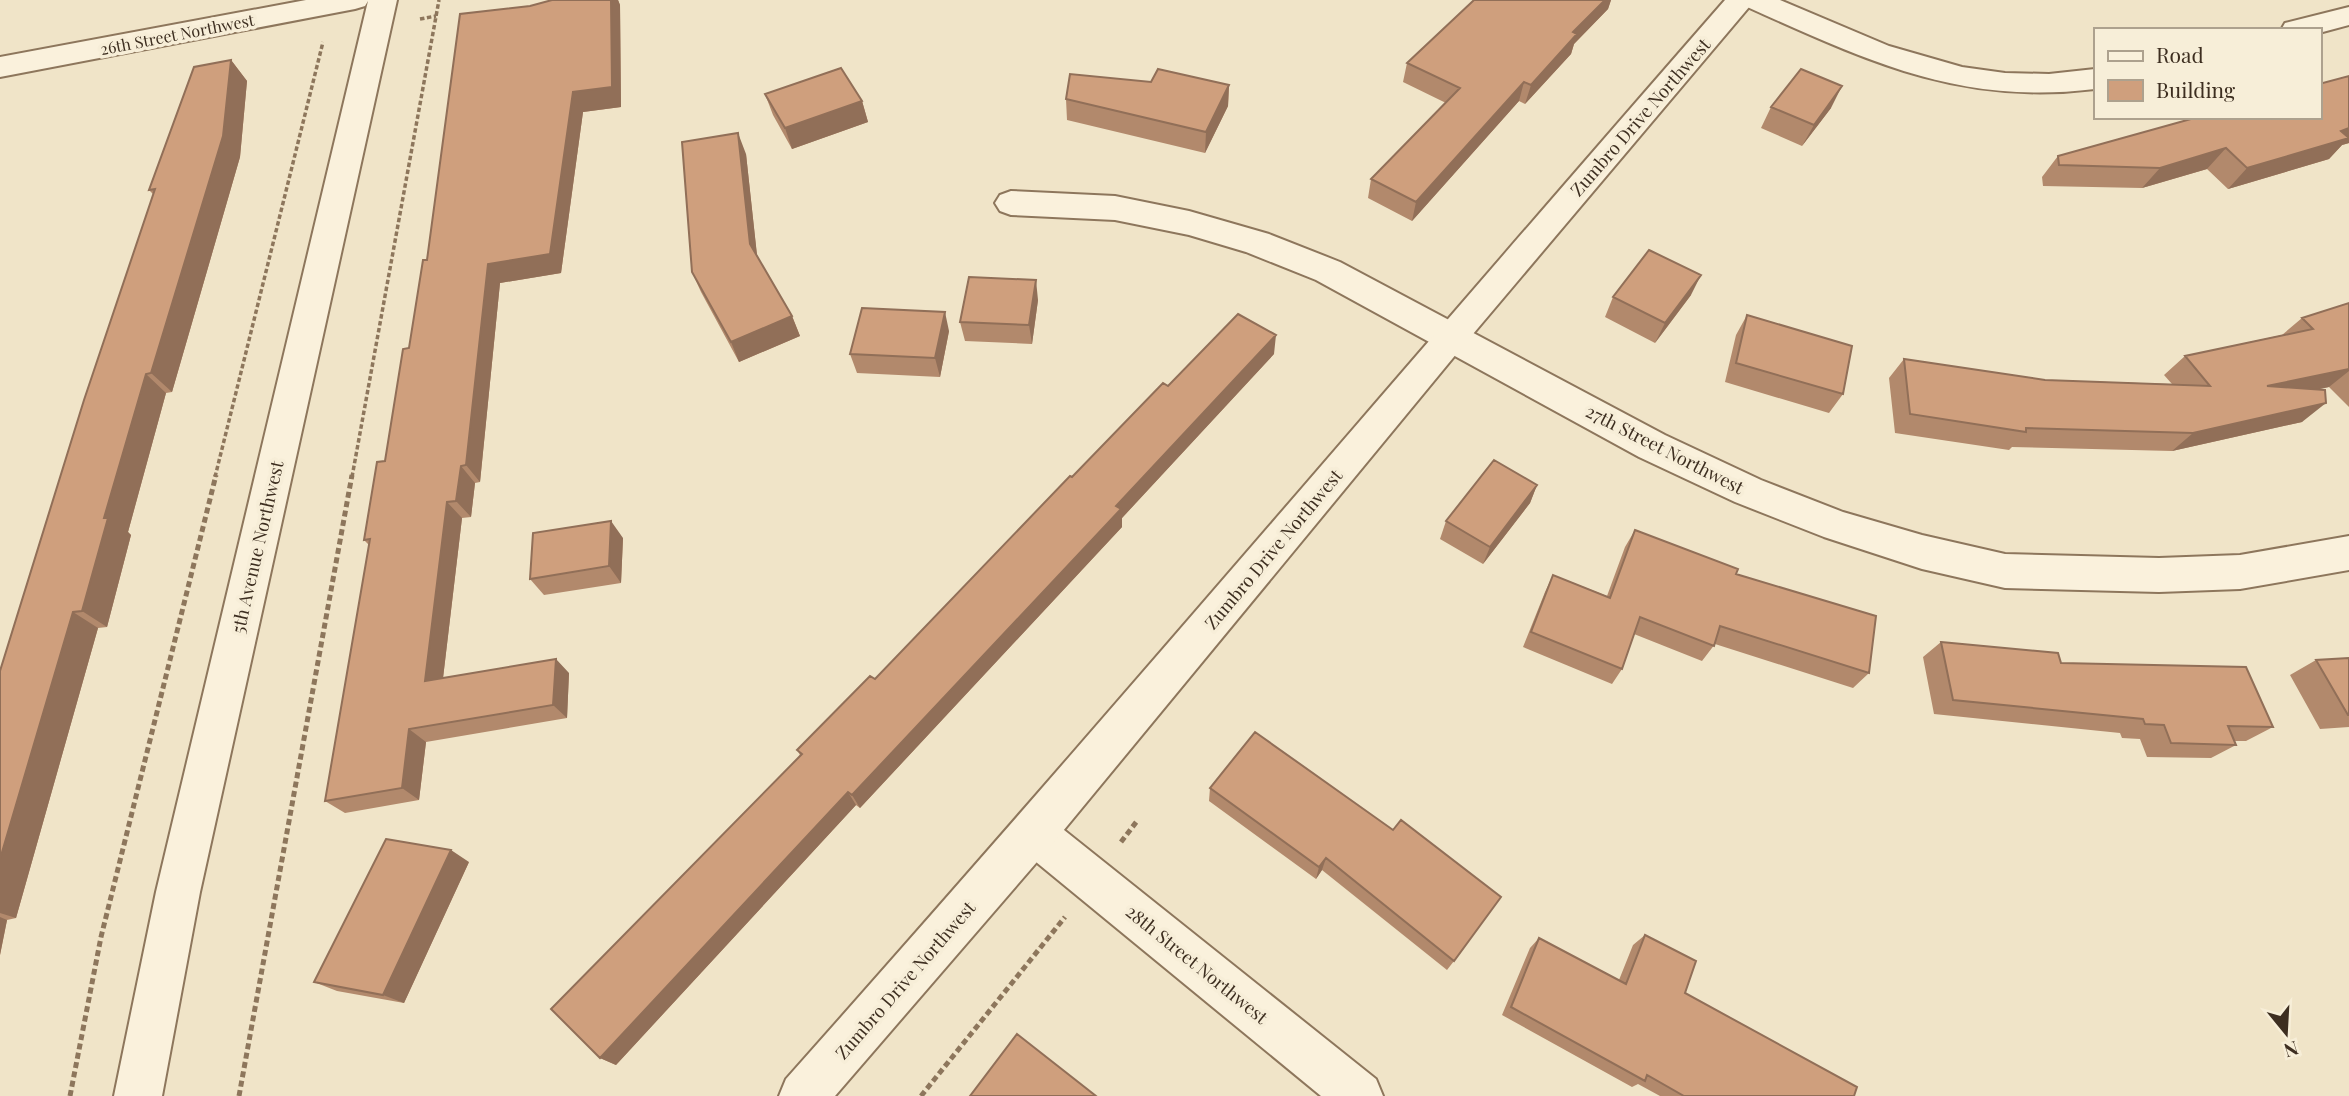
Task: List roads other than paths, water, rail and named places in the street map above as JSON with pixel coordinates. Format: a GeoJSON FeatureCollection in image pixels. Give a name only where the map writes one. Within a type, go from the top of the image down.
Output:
{"type":"FeatureCollection","features":[{"type":"Feature","properties":{"kind":"street","name":"26th Street Northwest"},"geometry":{"type":"LineString","coordinates":[[0,67],[355,0]]}},
{"type":"Feature","properties":{"kind":"street","name":"5th Avenue Northwest"},"geometry":{"type":"LineString","coordinates":[[138,1096],[181,879],[383,0]]}},
{"type":"Feature","properties":{"kind":"street","name":"Zumbro Drive Northwest"},"geometry":{"type":"LineString","coordinates":[[803,1096],[1034,833],[1450,338],[1741,0]]}},
{"type":"Feature","properties":{"kind":"street"},"geometry":{"type":"LineString","coordinates":[[1755,0],[1871,50],[1979,83],[2028,87],[2094,79]]}},
{"type":"Feature","properties":{"kind":"street"},"geometry":{"type":"LineString","coordinates":[[2303,28],[2349,16]]}},
{"type":"Feature","properties":{"kind":"street","name":"27th Street Northwest"},"geometry":{"type":"LineString","coordinates":[[1011,203],[1115,208],[1189,223],[1257,243],[1328,271],[1652,446],[1748,491],[1837,526],[1922,552],[2006,571],[2159,575],[2240,572],[2349,553]]}},
{"type":"Feature","properties":{"kind":"street","name":"28th Street Northwest"},"geometry":{"type":"LineString","coordinates":[[1034,833],[1359,1096]]}}]}
